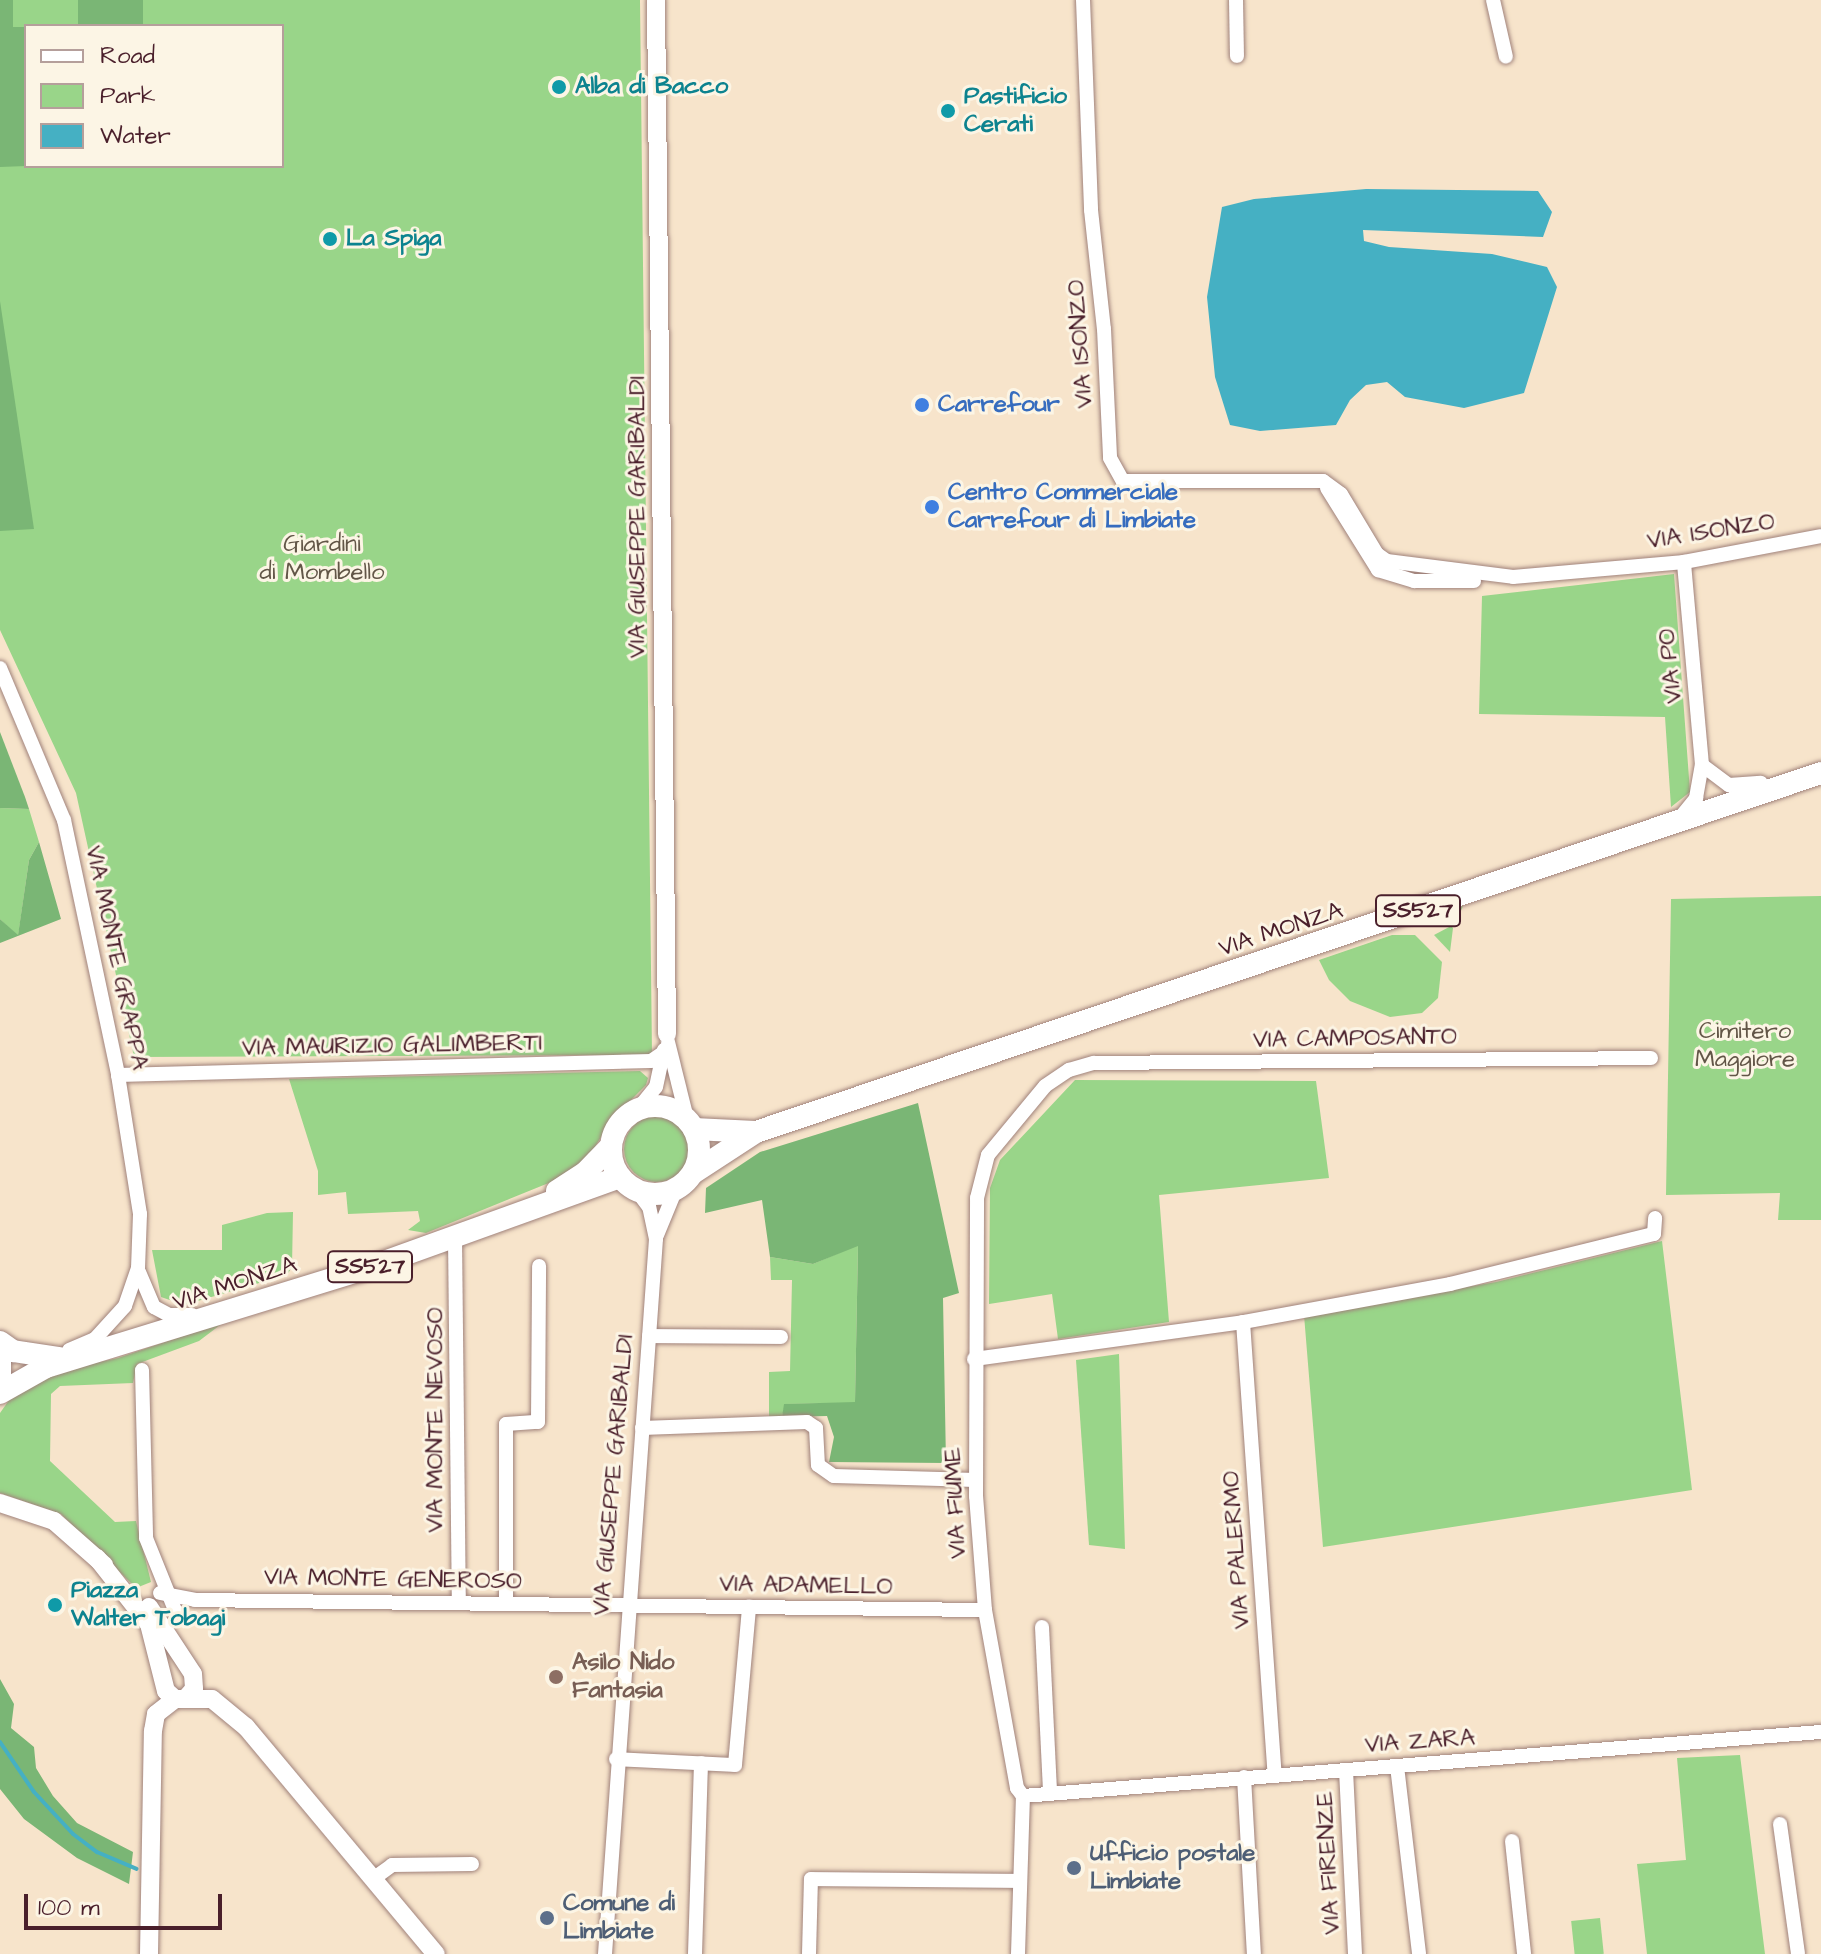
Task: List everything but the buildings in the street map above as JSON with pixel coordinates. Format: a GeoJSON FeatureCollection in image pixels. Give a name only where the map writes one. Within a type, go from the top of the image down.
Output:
{"type":"FeatureCollection","features":[{"type":"Feature","properties":{"kind":"main road","name":"VIA MONZA"},"geometry":{"type":"LineString","coordinates":[[684,1181],[756,1132],[1821,773]]}},
{"type":"Feature","properties":{"kind":"main road"},"geometry":{"type":"LineString","coordinates":[[665,1107],[690,1124],[699,1154],[684,1181],[656,1194],[628,1184],[611,1146],[620,1123],[638,1109],[665,1107]]}},
{"type":"Feature","properties":{"kind":"main road","name":"VIA MONZA"},"geometry":{"type":"LineString","coordinates":[[690,1124],[756,1132]]}},
{"type":"Feature","properties":{"kind":"main road","name":"VIA MONZA"},"geometry":{"type":"LineString","coordinates":[[492,1224],[569,1184],[611,1146]]}},
{"type":"Feature","properties":{"kind":"main road","name":"VIA MONZA"},"geometry":{"type":"LineString","coordinates":[[0,1393],[31,1372],[247,1308],[492,1224],[628,1184]]}},
{"type":"Feature","properties":{"kind":"main road","name":"VIA MONZA"},"geometry":{"type":"LineString","coordinates":[[0,1345],[33,1356],[84,1355]]}},
{"type":"Feature","properties":{"kind":"main road","name":"SS527"},"geometry":{"type":"LineString","coordinates":[[0,1345],[0,1386]]}},
{"type":"Feature","properties":{"kind":"street","name":"VIA GIUSEPPE GARIBALDI"},"geometry":{"type":"LineString","coordinates":[[656,0],[667,1034],[673,1080],[690,1124]]}},
{"type":"Feature","properties":{"kind":"street","name":"VIA ISONZO"},"geometry":{"type":"LineString","coordinates":[[1083,0],[1091,210],[1111,467],[1132,484],[1323,481],[1341,494],[1387,561],[1513,577],[1684,562],[1821,536]]}},
{"type":"Feature","properties":{"kind":"street"},"geometry":{"type":"LineString","coordinates":[[1236,0],[1237,56]]}},
{"type":"Feature","properties":{"kind":"street"},"geometry":{"type":"LineString","coordinates":[[1493,0],[1506,57]]}},
{"type":"Feature","properties":{"kind":"street","name":"VIA PO"},"geometry":{"type":"LineString","coordinates":[[1677,823],[1696,798],[1702,765],[1684,562]]}},
{"type":"Feature","properties":{"kind":"street","name":"VIA MONTE GRAPPA"},"geometry":{"type":"LineString","coordinates":[[0,668],[64,820],[118,1075],[140,1214],[138,1268],[125,1306],[95,1339],[33,1356]]}},
{"type":"Feature","properties":{"kind":"street"},"geometry":{"type":"LineString","coordinates":[[1702,765],[1722,782],[1744,788],[1821,764]]}},
{"type":"Feature","properties":{"kind":"street","name":"VIA GIUSEPPE GARIBALDI"},"geometry":{"type":"LineString","coordinates":[[638,1109],[656,1087],[667,1034]]}},
{"type":"Feature","properties":{"kind":"street","name":"VIA MAURIZIO GALIMBERTI"},"geometry":{"type":"LineString","coordinates":[[118,1075],[651,1061],[663,1053]]}},
{"type":"Feature","properties":{"kind":"street","name":"VIA CAMPOSANTO"},"geometry":{"type":"LineString","coordinates":[[1061,1074],[1094,1063],[1651,1058]]}},
{"type":"Feature","properties":{"kind":"street","name":"VIA FIUME"},"geometry":{"type":"LineString","coordinates":[[1018,1954],[1023,1796],[1017,1788],[985,1610],[976,1480],[974,1359],[981,1171],[988,1155],[1045,1086],[1061,1074]]}},
{"type":"Feature","properties":{"kind":"street","name":"VIA GIUSEPPE GARIBALDI"},"geometry":{"type":"LineString","coordinates":[[656,1239],[684,1181]]}},
{"type":"Feature","properties":{"kind":"street","name":"VIA GIUSEPPE GARIBALDI"},"geometry":{"type":"LineString","coordinates":[[605,1954],[616,1759],[656,1239],[649,1207],[628,1184]]}},
{"type":"Feature","properties":{"kind":"street"},"geometry":{"type":"LineString","coordinates":[[974,1359],[1243,1322],[1450,1284],[1655,1226]]}},
{"type":"Feature","properties":{"kind":"street","name":"VIA MONTE NEVOSO"},"geometry":{"type":"LineString","coordinates":[[455,1237],[459,1602]]}},
{"type":"Feature","properties":{"kind":"street"},"geometry":{"type":"LineString","coordinates":[[506,1602],[506,1424],[538,1422],[539,1266]]}},
{"type":"Feature","properties":{"kind":"street","name":"VIA MONTE GRAPPA"},"geometry":{"type":"LineString","coordinates":[[138,1268],[147,1299],[169,1315],[247,1308]]}},
{"type":"Feature","properties":{"kind":"street","name":"VIA PALERMO"},"geometry":{"type":"LineString","coordinates":[[1243,1322],[1275,1775]]}},
{"type":"Feature","properties":{"kind":"street"},"geometry":{"type":"LineString","coordinates":[[649,1336],[781,1337]]}},
{"type":"Feature","properties":{"kind":"street"},"geometry":{"type":"LineString","coordinates":[[142,1370],[146,1538],[169,1625],[166,1642]]}},
{"type":"Feature","properties":{"kind":"street"},"geometry":{"type":"LineString","coordinates":[[642,1428],[807,1422],[816,1428],[818,1465],[834,1476],[976,1480]]}},
{"type":"Feature","properties":{"kind":"street"},"geometry":{"type":"LineString","coordinates":[[0,1503],[54,1521],[97,1558],[193,1674],[229,1699],[246,1727],[436,1954]]}},
{"type":"Feature","properties":{"kind":"street"},"geometry":{"type":"LineString","coordinates":[[97,1558],[162,1596]]}},
{"type":"Feature","properties":{"kind":"street"},"geometry":{"type":"LineString","coordinates":[[162,1596],[175,1694]]}},
{"type":"Feature","properties":{"kind":"street","name":"VIA MONTE GENEROSO"},"geometry":{"type":"LineString","coordinates":[[162,1596],[195,1600],[627,1605]]}},
{"type":"Feature","properties":{"kind":"street","name":"VIA ADAMELLO"},"geometry":{"type":"LineString","coordinates":[[627,1605],[985,1610]]}},
{"type":"Feature","properties":{"kind":"street"},"geometry":{"type":"LineString","coordinates":[[616,1759],[735,1765],[749,1607]]}},
{"type":"Feature","properties":{"kind":"street"},"geometry":{"type":"LineString","coordinates":[[1042,1627],[1050,1793]]}},
{"type":"Feature","properties":{"kind":"street"},"geometry":{"type":"LineString","coordinates":[[149,1954],[154,1700],[194,1689],[193,1674]]}},
{"type":"Feature","properties":{"kind":"street"},"geometry":{"type":"LineString","coordinates":[[175,1694],[212,1699],[246,1727]]}},
{"type":"Feature","properties":{"kind":"street","name":"VIA ZARA"},"geometry":{"type":"LineString","coordinates":[[1023,1796],[1821,1732]]}},
{"type":"Feature","properties":{"kind":"street"},"geometry":{"type":"LineString","coordinates":[[695,1954],[701,1763]]}},
{"type":"Feature","properties":{"kind":"street"},"geometry":{"type":"LineString","coordinates":[[1397,1766],[1419,1954]]}},
{"type":"Feature","properties":{"kind":"street","name":"VIA FIRENZE"},"geometry":{"type":"LineString","coordinates":[[1346,1770],[1355,1954]]}},
{"type":"Feature","properties":{"kind":"street"},"geometry":{"type":"LineString","coordinates":[[1244,1777],[1254,1954]]}},
{"type":"Feature","properties":{"kind":"street"},"geometry":{"type":"LineString","coordinates":[[1780,1824],[1798,1954]]}},
{"type":"Feature","properties":{"kind":"street"},"geometry":{"type":"LineString","coordinates":[[1512,1841],[1524,1954]]}},
{"type":"Feature","properties":{"kind":"street"},"geometry":{"type":"LineString","coordinates":[[349,1853],[374,1895],[423,1954]]}},
{"type":"Feature","properties":{"kind":"street"},"geometry":{"type":"LineString","coordinates":[[373,1879],[392,1865],[472,1864]]}},
{"type":"Feature","properties":{"kind":"street"},"geometry":{"type":"LineString","coordinates":[[809,1954],[811,1879],[1020,1881]]}},
{"type":"Feature","properties":{"kind":"green space","name":"Giardini di Mombello"},"geometry":{"type":"Polygon","coordinates":[[[0,0],[640,0],[652,1055],[134,1057],[76,793],[0,630],[0,0]]]}},
{"type":"Feature","properties":{"kind":"green space"},"geometry":{"type":"Polygon","coordinates":[[[0,0],[13,0],[13,27],[24,27],[24,166],[0,167],[0,0]]]}},
{"type":"Feature","properties":{"kind":"green space"},"geometry":{"type":"Polygon","coordinates":[[[78,0],[143,0],[143,24],[78,24],[78,0]]]}},
{"type":"Feature","properties":{"kind":"green space"},"geometry":{"type":"Polygon","coordinates":[[[0,301],[34,529],[0,531],[0,301]]]}},
{"type":"Feature","properties":{"kind":"green space"},"geometry":{"type":"Polygon","coordinates":[[[1674,574],[1690,792],[1671,807],[1665,717],[1479,714],[1482,596],[1674,574]]]}},
{"type":"Feature","properties":{"kind":"green space"},"geometry":{"type":"Polygon","coordinates":[[[0,732],[25,797],[29,809],[0,808],[0,732]]]}},
{"type":"Feature","properties":{"kind":"green space"},"geometry":{"type":"Polygon","coordinates":[[[0,808],[29,809],[39,842],[29,860],[18,936],[0,919],[0,808]]]}},
{"type":"Feature","properties":{"kind":"green space"},"geometry":{"type":"Polygon","coordinates":[[[39,842],[61,919],[0,943],[0,919],[18,935],[29,860],[39,842]]]}},
{"type":"Feature","properties":{"kind":"green space","name":"Cimitero Maggiore"},"geometry":{"type":"Polygon","coordinates":[[[1821,896],[1821,1220],[1778,1220],[1780,1193],[1666,1195],[1671,899],[1821,896]]]}},
{"type":"Feature","properties":{"kind":"green space"},"geometry":{"type":"Polygon","coordinates":[[[1463,906],[1459,915],[1422,927],[1414,923],[1463,906]]]}},
{"type":"Feature","properties":{"kind":"green space"},"geometry":{"type":"Polygon","coordinates":[[[1451,926],[1453,928],[1450,952],[1434,935],[1451,926]]]}},
{"type":"Feature","properties":{"kind":"green space"},"geometry":{"type":"Polygon","coordinates":[[[1392,935],[1415,935],[1442,962],[1438,998],[1422,1013],[1390,1017],[1350,1001],[1329,980],[1319,960],[1392,935]]]}},
{"type":"Feature","properties":{"kind":"green space"},"geometry":{"type":"Polygon","coordinates":[[[640,1071],[648,1078],[646,1085],[612,1119],[590,1155],[561,1178],[426,1233],[408,1230],[420,1221],[418,1211],[348,1214],[346,1192],[318,1195],[318,1171],[289,1079],[640,1071]]]}},
{"type":"Feature","properties":{"kind":"green space"},"geometry":{"type":"Polygon","coordinates":[[[1075,1080],[1316,1081],[1329,1178],[1159,1195],[1169,1322],[1058,1339],[1052,1294],[989,1304],[990,1188],[1000,1160],[1075,1080]]]}},
{"type":"Feature","properties":{"kind":"green space"},"geometry":{"type":"Polygon","coordinates":[[[918,1103],[959,1293],[943,1298],[946,1463],[829,1462],[834,1437],[827,1416],[782,1417],[784,1404],[855,1402],[858,1246],[813,1264],[770,1257],[762,1200],[705,1213],[706,1188],[760,1152],[918,1103]]]}},
{"type":"Feature","properties":{"kind":"green space"},"geometry":{"type":"Polygon","coordinates":[[[651,1116],[663,1116],[675,1121],[685,1131],[690,1149],[688,1162],[675,1177],[663,1182],[651,1182],[639,1177],[629,1167],[624,1155],[624,1143],[629,1131],[639,1121],[651,1116]]]}},
{"type":"Feature","properties":{"kind":"green space"},"geometry":{"type":"Polygon","coordinates":[[[293,1212],[292,1267],[287,1275],[184,1305],[161,1297],[152,1250],[222,1250],[222,1225],[267,1213],[293,1212]]]}},
{"type":"Feature","properties":{"kind":"green space"},"geometry":{"type":"Polygon","coordinates":[[[1662,1241],[1692,1490],[1323,1547],[1304,1315],[1496,1282],[1662,1241]]]}},
{"type":"Feature","properties":{"kind":"green space"},"geometry":{"type":"Polygon","coordinates":[[[858,1245],[855,1403],[785,1404],[782,1417],[769,1419],[769,1372],[790,1371],[792,1280],[771,1280],[770,1257],[813,1264],[858,1245]]]}},
{"type":"Feature","properties":{"kind":"green space"},"geometry":{"type":"Polygon","coordinates":[[[224,1322],[199,1341],[137,1364],[133,1383],[60,1386],[51,1394],[50,1461],[115,1522],[136,1521],[151,1582],[136,1588],[61,1514],[0,1493],[0,1413],[12,1396],[49,1373],[118,1358],[224,1322]]]}},
{"type":"Feature","properties":{"kind":"green space"},"geometry":{"type":"Polygon","coordinates":[[[1119,1354],[1125,1549],[1089,1545],[1076,1360],[1119,1354]]]}},
{"type":"Feature","properties":{"kind":"green space"},"geometry":{"type":"Polygon","coordinates":[[[0,1679],[14,1704],[11,1728],[34,1747],[36,1768],[53,1796],[77,1823],[133,1852],[129,1884],[77,1858],[24,1819],[0,1789],[0,1679]]]}},
{"type":"Feature","properties":{"kind":"green space"},"geometry":{"type":"Polygon","coordinates":[[[1740,1755],[1765,1954],[1647,1954],[1637,1864],[1686,1860],[1677,1758],[1740,1755]]]}},
{"type":"Feature","properties":{"kind":"green space"},"geometry":{"type":"Polygon","coordinates":[[[1600,1918],[1604,1954],[1575,1954],[1571,1921],[1600,1918]]]}},
{"type":"Feature","properties":{"kind":"water"},"geometry":{"type":"Polygon","coordinates":[[[1366,189],[1538,191],[1552,212],[1543,237],[1363,230],[1364,241],[1389,247],[1492,254],[1547,267],[1557,287],[1524,393],[1464,408],[1405,397],[1387,382],[1366,385],[1350,400],[1336,425],[1260,431],[1230,425],[1215,377],[1207,297],[1222,207],[1254,199],[1366,189]]]}},
{"type":"Feature","properties":{"kind":"waterway"},"geometry":{"type":"LineString","coordinates":[[0,1742],[34,1792],[73,1834],[97,1852],[137,1869]]}},
{"type":"Feature","properties":{"kind":"place","name":"Alba di Bacco"},"geometry":{"type":"Point","coordinates":[559,87]}},
{"type":"Feature","properties":{"kind":"place","name":"Pastificio Cerati"},"geometry":{"type":"Point","coordinates":[948,111]}},
{"type":"Feature","properties":{"kind":"place","name":"La Spiga"},"geometry":{"type":"Point","coordinates":[330,239]}},
{"type":"Feature","properties":{"kind":"place","name":"Carrefour"},"geometry":{"type":"Point","coordinates":[922,405]}},
{"type":"Feature","properties":{"kind":"place","name":"Centro Commerciale Carrefour di Limbiate"},"geometry":{"type":"Point","coordinates":[932,507]}},
{"type":"Feature","properties":{"kind":"place","name":"Piazza Walter Tobagi"},"geometry":{"type":"Point","coordinates":[55,1605]}},
{"type":"Feature","properties":{"kind":"place","name":"Asilo Nido Fantasia"},"geometry":{"type":"Point","coordinates":[556,1677]}},
{"type":"Feature","properties":{"kind":"place","name":"Ufficio postale Limbiate"},"geometry":{"type":"Point","coordinates":[1074,1868]}},
{"type":"Feature","properties":{"kind":"place","name":"Comune di Limbiate"},"geometry":{"type":"Point","coordinates":[547,1918]}}]}
